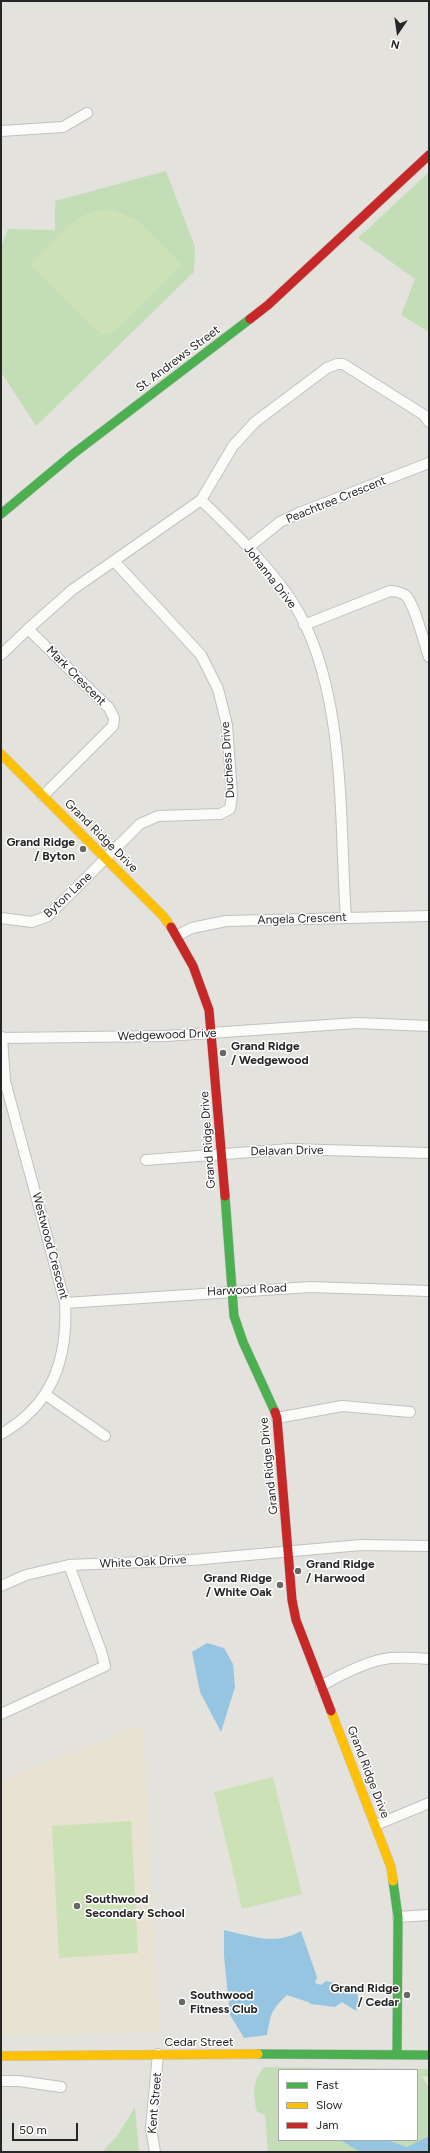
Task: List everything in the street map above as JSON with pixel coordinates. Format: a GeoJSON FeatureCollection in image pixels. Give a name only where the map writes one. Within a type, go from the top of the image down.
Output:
{"type":"FeatureCollection","features":[{"type":"Feature","properties":{"kind":"street"},"geometry":{"type":"LineString","coordinates":[[1,131],[63,127],[87,113]]}},
{"type":"Feature","properties":{"kind":"street","name":"St. Andrews Street"},"geometry":{"type":"LineString","coordinates":[[1,514],[73,454],[268,305],[429,155]]}},
{"type":"Feature","properties":{"kind":"street"},"geometry":{"type":"LineString","coordinates":[[1,655],[72,590],[201,500],[233,446],[255,422],[327,368],[337,364],[344,364],[424,415],[429,422]]}},
{"type":"Feature","properties":{"kind":"street","name":"Peachtree Crescent"},"geometry":{"type":"LineString","coordinates":[[249,547],[280,522],[299,513],[429,463]]}},
{"type":"Feature","properties":{"kind":"street","name":"Johanna Drive"},"geometry":{"type":"LineString","coordinates":[[201,500],[249,547],[292,601],[319,661],[330,703],[336,753],[346,918]]}},
{"type":"Feature","properties":{"kind":"street","name":"Duchess Drive"},"geometry":{"type":"LineString","coordinates":[[106,858],[140,824],[158,816],[220,814],[230,809],[232,796],[227,725],[218,689],[201,655],[114,561]]}},
{"type":"Feature","properties":{"kind":"street"},"geometry":{"type":"LineString","coordinates":[[304,625],[390,591],[397,591],[406,596],[412,608],[429,657]]}},
{"type":"Feature","properties":{"kind":"street","name":"Mark Crescent"},"geometry":{"type":"LineString","coordinates":[[28,629],[109,708],[114,718],[112,726],[43,796]]}},
{"type":"Feature","properties":{"kind":"street","name":"Grand Ridge Drive"},"geometry":{"type":"LineString","coordinates":[[1,754],[163,916],[178,935],[207,1001],[212,1033],[234,1316],[242,1344],[268,1390],[277,1418],[295,1615],[391,1867],[398,1917],[397,2055]]}},
{"type":"Feature","properties":{"kind":"street","name":"Byton Lane"},"geometry":{"type":"LineString","coordinates":[[1,918],[32,922],[48,916],[106,858]]}},
{"type":"Feature","properties":{"kind":"street","name":"Angela Crescent"},"geometry":{"type":"LineString","coordinates":[[178,935],[192,928],[226,921],[429,916]]}},
{"type":"Feature","properties":{"kind":"street","name":"Wedgewood Drive"},"geometry":{"type":"LineString","coordinates":[[1,1038],[166,1036],[357,1023],[429,1026]]}},
{"type":"Feature","properties":{"kind":"street","name":"Westwood Crescent"},"geometry":{"type":"LineString","coordinates":[[1,1038],[5,1081],[65,1303],[66,1327],[64,1349],[58,1369],[46,1395],[16,1426],[1,1434]]}},
{"type":"Feature","properties":{"kind":"street","name":"Delavan Drive"},"geometry":{"type":"LineString","coordinates":[[146,1160],[290,1149],[429,1153]]}},
{"type":"Feature","properties":{"kind":"street","name":"Harwood Road"},"geometry":{"type":"LineString","coordinates":[[65,1303],[310,1286],[429,1291]]}},
{"type":"Feature","properties":{"kind":"street"},"geometry":{"type":"LineString","coordinates":[[46,1395],[105,1436]]}},
{"type":"Feature","properties":{"kind":"street"},"geometry":{"type":"LineString","coordinates":[[277,1418],[342,1406],[410,1412]]}},
{"type":"Feature","properties":{"kind":"street"},"geometry":{"type":"LineString","coordinates":[[288,1551],[361,1545],[429,1546]]}},
{"type":"Feature","properties":{"kind":"street","name":"White Oak Drive"},"geometry":{"type":"LineString","coordinates":[[1,1586],[26,1575],[69,1565],[192,1560],[288,1551]]}},
{"type":"Feature","properties":{"kind":"street"},"geometry":{"type":"LineString","coordinates":[[1,1714],[105,1666],[101,1651],[69,1565]]}},
{"type":"Feature","properties":{"kind":"street"},"geometry":{"type":"LineString","coordinates":[[321,1686],[335,1678],[382,1660],[392,1658],[429,1659]]}},
{"type":"Feature","properties":{"kind":"street"},"geometry":{"type":"LineString","coordinates":[[376,1825],[429,1803]]}},
{"type":"Feature","properties":{"kind":"street"},"geometry":{"type":"LineString","coordinates":[[398,1917],[429,1915]]}},
{"type":"Feature","properties":{"kind":"street","name":"Cedar Street"},"geometry":{"type":"LineString","coordinates":[[1,2056],[158,2054],[429,2055]]}},
{"type":"Feature","properties":{"kind":"street","name":"Kent Street"},"geometry":{"type":"LineString","coordinates":[[155,2152],[151,2128],[158,2054]]}},
{"type":"Feature","properties":{"kind":"street"},"geometry":{"type":"LineString","coordinates":[[1,2081],[19,2081],[61,2087]]}},
{"type":"Feature","properties":{"kind":"shaded area","name":"Southwood Secondary School"},"geometry":{"type":"Polygon","coordinates":[[[143,1725],[160,2032],[1,2036],[1,1780],[143,1725]]]}},
{"type":"Feature","properties":{"kind":"green space"},"geometry":{"type":"Polygon","coordinates":[[[166,171],[195,247],[194,272],[36,426],[1,372],[1,247],[8,229],[55,230],[55,201],[166,171]]]}},
{"type":"Feature","properties":{"kind":"green space"},"geometry":{"type":"Polygon","coordinates":[[[429,172],[429,332],[401,315],[415,279],[358,238],[429,172]]]}},
{"type":"Feature","properties":{"kind":"green space"},"geometry":{"type":"Polygon","coordinates":[[[113,210],[137,220],[182,265],[110,335],[100,334],[30,265],[75,220],[93,211],[113,210]]]}},
{"type":"Feature","properties":{"kind":"green space"},"geometry":{"type":"Polygon","coordinates":[[[273,1777],[302,1894],[242,1909],[214,1792],[273,1777]]]}},
{"type":"Feature","properties":{"kind":"green space"},"geometry":{"type":"Polygon","coordinates":[[[131,1821],[138,1953],[59,1958],[52,1826],[131,1821]]]}},
{"type":"Feature","properties":{"kind":"green space"},"geometry":{"type":"Polygon","coordinates":[[[264,2067],[429,2069],[429,2077],[422,2076],[429,2088],[429,2136],[407,2147],[390,2141],[418,2141],[418,2069],[278,2069],[278,2141],[342,2141],[360,2152],[268,2152],[265,2115],[257,2112],[254,2094],[255,2083],[264,2067]]]}},
{"type":"Feature","properties":{"kind":"green space"},"geometry":{"type":"Polygon","coordinates":[[[135,2107],[139,2152],[102,2152],[117,2136],[135,2107]]]}},
{"type":"Feature","properties":{"kind":"water"},"geometry":{"type":"Polygon","coordinates":[[[207,1643],[224,1648],[233,1664],[235,1687],[221,1732],[200,1692],[192,1652],[207,1643]]]}},
{"type":"Feature","properties":{"kind":"water"},"geometry":{"type":"Polygon","coordinates":[[[224,1930],[254,1937],[273,1939],[291,1936],[301,1931],[317,1977],[315,1983],[321,1985],[326,1981],[356,1988],[359,2002],[356,2011],[342,2002],[335,2007],[311,2004],[287,1995],[277,2005],[272,2013],[267,2035],[244,2038],[230,2015],[224,1956],[224,1930]]]}},
{"type":"Feature","properties":{"kind":"water"},"geometry":{"type":"Polygon","coordinates":[[[429,2136],[429,2152],[360,2152],[342,2141],[390,2141],[407,2147],[429,2136]]]}},
{"type":"Feature","properties":{"kind":"traffic: fast"},"geometry":{"type":"LineString","coordinates":[[1,514],[73,454],[250,319]]}},
{"type":"Feature","properties":{"kind":"traffic: fast"},"geometry":{"type":"LineString","coordinates":[[225,1196],[234,1316],[243,1342],[275,1412]]}},
{"type":"Feature","properties":{"kind":"traffic: fast"},"geometry":{"type":"LineString","coordinates":[[393,1881],[398,1917],[397,2055]]}},
{"type":"Feature","properties":{"kind":"traffic: fast"},"geometry":{"type":"LineString","coordinates":[[258,2054],[429,2055]]}},
{"type":"Feature","properties":{"kind":"traffic: slow"},"geometry":{"type":"LineString","coordinates":[[1,754],[163,916],[171,927]]}},
{"type":"Feature","properties":{"kind":"traffic: slow"},"geometry":{"type":"LineString","coordinates":[[331,1711],[391,1867],[393,1881]]}},
{"type":"Feature","properties":{"kind":"traffic: slow"},"geometry":{"type":"LineString","coordinates":[[1,2056],[258,2054]]}},
{"type":"Feature","properties":{"kind":"traffic: jam"},"geometry":{"type":"LineString","coordinates":[[250,319],[268,305],[429,155]]}},
{"type":"Feature","properties":{"kind":"traffic: jam"},"geometry":{"type":"LineString","coordinates":[[171,927],[193,966],[209,1010],[225,1196]]}},
{"type":"Feature","properties":{"kind":"traffic: jam"},"geometry":{"type":"LineString","coordinates":[[275,1412],[277,1418],[292,1600],[296,1620],[331,1711]]}},
{"type":"Feature","properties":{"kind":"place","name":"Grand Ridge / Byton"},"geometry":{"type":"Point","coordinates":[83,849]}},
{"type":"Feature","properties":{"kind":"place","name":"Grand Ridge / Wedgewood"},"geometry":{"type":"Point","coordinates":[223,1053]}},
{"type":"Feature","properties":{"kind":"place","name":"Grand Ridge / Harwood"},"geometry":{"type":"Point","coordinates":[298,1571]}},
{"type":"Feature","properties":{"kind":"place","name":"Grand Ridge / White Oak"},"geometry":{"type":"Point","coordinates":[280,1585]}},
{"type":"Feature","properties":{"kind":"place","name":"Southwood Secondary School"},"geometry":{"type":"Point","coordinates":[77,1906]}},
{"type":"Feature","properties":{"kind":"place","name":"Grand Ridge / Cedar"},"geometry":{"type":"Point","coordinates":[407,1995]}},
{"type":"Feature","properties":{"kind":"place","name":"Southwood Fitness Club"},"geometry":{"type":"Point","coordinates":[182,2002]}}]}
